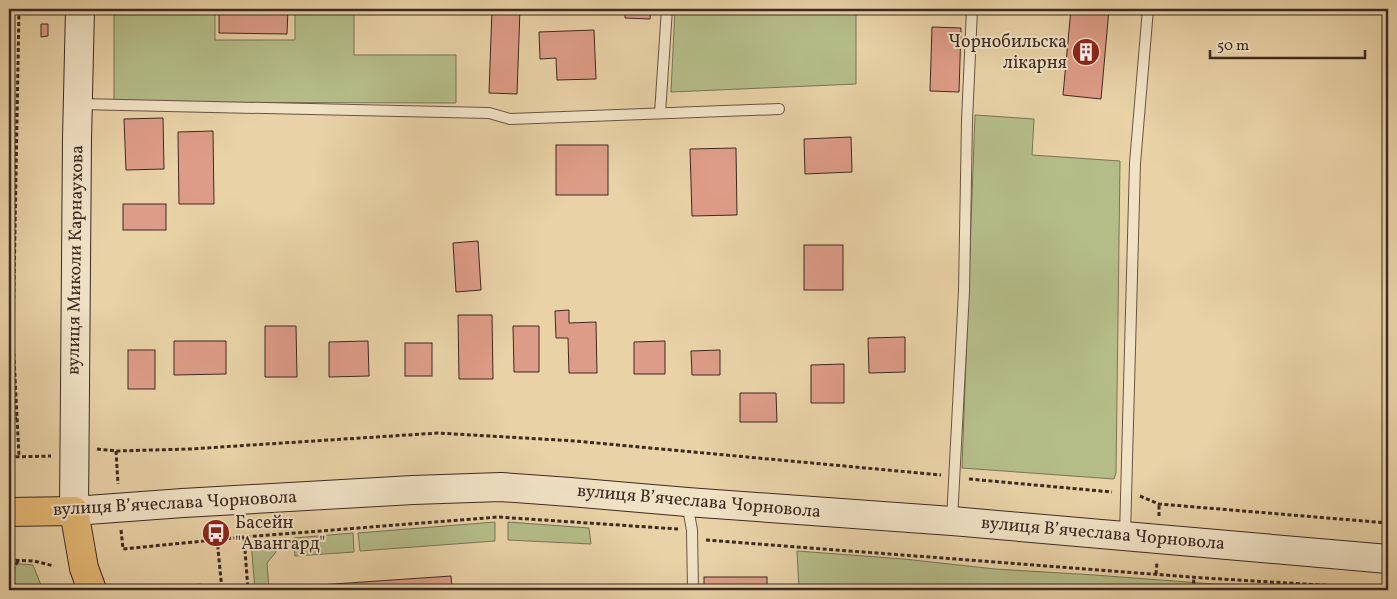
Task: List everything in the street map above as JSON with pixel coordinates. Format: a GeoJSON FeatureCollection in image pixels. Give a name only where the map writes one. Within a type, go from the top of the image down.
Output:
{"type":"FeatureCollection","features":[{"type":"Feature","properties":{"kind":"main road","name":"вулиця Миколи Карнаухова"},"geometry":{"type":"LineString","coordinates":[[74,511],[80,9]]}},
{"type":"Feature","properties":{"kind":"main road","name":"вулиця Вʼячеслава Чорновола"},"geometry":{"type":"LineString","coordinates":[[9,512],[74,511],[413,490],[501,487],[952,521],[1388,559]]}},
{"type":"Feature","properties":{"kind":"main road"},"geometry":{"type":"LineString","coordinates":[[74,511],[84,568],[92,590]]}},
{"type":"Feature","properties":{"kind":"lane"},"geometry":{"type":"LineString","coordinates":[[660,114],[667,9]]}},
{"type":"Feature","properties":{"kind":"lane"},"geometry":{"type":"LineString","coordinates":[[952,521],[964,291],[967,122],[972,9]]}},
{"type":"Feature","properties":{"kind":"lane"},"geometry":{"type":"LineString","coordinates":[[1125,536],[1135,163],[1148,9]]}},
{"type":"Feature","properties":{"kind":"lane"},"geometry":{"type":"LineString","coordinates":[[78,104],[489,113],[510,119],[779,109]]}},
{"type":"Feature","properties":{"kind":"lane"},"geometry":{"type":"LineString","coordinates":[[687,502],[692,530],[693,590]]}},
{"type":"Feature","properties":{"kind":"path"},"geometry":{"type":"LineString","coordinates":[[19,9],[12,338],[20,456]]}},
{"type":"Feature","properties":{"kind":"path"},"geometry":{"type":"LineString","coordinates":[[9,115],[17,115]]}},
{"type":"Feature","properties":{"kind":"path"},"geometry":{"type":"LineString","coordinates":[[9,418],[17,418]]}},
{"type":"Feature","properties":{"kind":"path"},"geometry":{"type":"LineString","coordinates":[[96,449],[116,451],[190,449],[438,434],[584,442],[1117,493]]}},
{"type":"Feature","properties":{"kind":"path"},"geometry":{"type":"LineString","coordinates":[[116,451],[118,477]]}},
{"type":"Feature","properties":{"kind":"path"},"geometry":{"type":"LineString","coordinates":[[9,456],[52,456]]}},
{"type":"Feature","properties":{"kind":"path"},"geometry":{"type":"LineString","coordinates":[[1136,495],[1159,504],[1388,523]]}},
{"type":"Feature","properties":{"kind":"path"},"geometry":{"type":"LineString","coordinates":[[123,549],[216,539],[498,517],[692,530],[707,540],[1194,577],[1388,589]]}},
{"type":"Feature","properties":{"kind":"path"},"geometry":{"type":"LineString","coordinates":[[244,537],[248,590]]}},
{"type":"Feature","properties":{"kind":"path"},"geometry":{"type":"LineString","coordinates":[[216,539],[222,590]]}},
{"type":"Feature","properties":{"kind":"path"},"geometry":{"type":"LineString","coordinates":[[9,560],[34,561],[54,566]]}},
{"type":"Feature","properties":{"kind":"path"},"geometry":{"type":"LineString","coordinates":[[9,576],[18,561]]}},
{"type":"Feature","properties":{"kind":"path"},"geometry":{"type":"LineString","coordinates":[[1193,590],[1194,577]]}},
{"type":"Feature","properties":{"kind":"green space"},"geometry":{"type":"Polygon","coordinates":[[[114,9],[215,9],[215,40],[295,40],[295,9],[354,9],[354,55],[456,55],[456,103],[114,102],[114,9]]]}},
{"type":"Feature","properties":{"kind":"green space"},"geometry":{"type":"Polygon","coordinates":[[[675,9],[856,9],[856,84],[671,92],[675,9]]]}},
{"type":"Feature","properties":{"kind":"green space"},"geometry":{"type":"Polygon","coordinates":[[[975,115],[1034,119],[1032,155],[1120,161],[1116,473],[1114,479],[962,468],[975,115]]]}},
{"type":"Feature","properties":{"kind":"green space"},"geometry":{"type":"Polygon","coordinates":[[[495,522],[495,541],[360,551],[358,533],[495,522]]]}},
{"type":"Feature","properties":{"kind":"green space"},"geometry":{"type":"Polygon","coordinates":[[[508,522],[589,528],[591,544],[508,540],[508,522]]]}},
{"type":"Feature","properties":{"kind":"green space"},"geometry":{"type":"Polygon","coordinates":[[[353,533],[354,552],[295,556],[294,538],[353,533]]]}},
{"type":"Feature","properties":{"kind":"green space"},"geometry":{"type":"Polygon","coordinates":[[[274,540],[276,552],[267,563],[269,590],[255,590],[251,542],[274,540]]]}},
{"type":"Feature","properties":{"kind":"green space"},"geometry":{"type":"Polygon","coordinates":[[[797,551],[904,559],[995,569],[1214,584],[1282,585],[1349,590],[799,590],[797,551]]]}},
{"type":"Feature","properties":{"kind":"green space"},"geometry":{"type":"Polygon","coordinates":[[[9,563],[33,565],[43,590],[9,590],[9,563]]]}},
{"type":"Feature","properties":{"kind":"green space"},"geometry":{"type":"Polygon","coordinates":[[[201,584],[204,590],[140,590],[140,589],[201,584]]]}},
{"type":"Feature","properties":{"kind":"building"},"geometry":{"type":"Polygon","coordinates":[[[219,9],[288,9],[287,34],[219,33],[219,9]]]}},
{"type":"Feature","properties":{"kind":"building"},"geometry":{"type":"Polygon","coordinates":[[[492,9],[520,9],[517,94],[489,93],[492,9]]]}},
{"type":"Feature","properties":{"kind":"building"},"geometry":{"type":"Polygon","coordinates":[[[625,9],[651,9],[650,19],[625,18],[625,9]]]}},
{"type":"Feature","properties":{"kind":"building","name":"Чорнобильска лікарня"},"geometry":{"type":"Polygon","coordinates":[[[1071,9],[1109,9],[1101,99],[1063,95],[1071,9]]]}},
{"type":"Feature","properties":{"kind":"building"},"geometry":{"type":"Polygon","coordinates":[[[41,24],[48,24],[48,36],[41,37],[41,24]]]}},
{"type":"Feature","properties":{"kind":"building"},"geometry":{"type":"Polygon","coordinates":[[[932,27],[961,28],[959,92],[930,91],[932,27]]]}},
{"type":"Feature","properties":{"kind":"building"},"geometry":{"type":"Polygon","coordinates":[[[594,30],[596,79],[557,80],[556,58],[540,59],[539,32],[594,30]]]}},
{"type":"Feature","properties":{"kind":"building"},"geometry":{"type":"Polygon","coordinates":[[[163,118],[164,169],[126,170],[124,119],[163,118]]]}},
{"type":"Feature","properties":{"kind":"building"},"geometry":{"type":"Polygon","coordinates":[[[213,131],[214,204],[179,204],[178,132],[213,131]]]}},
{"type":"Feature","properties":{"kind":"building"},"geometry":{"type":"Polygon","coordinates":[[[851,137],[852,172],[805,174],[804,139],[851,137]]]}},
{"type":"Feature","properties":{"kind":"building"},"geometry":{"type":"Polygon","coordinates":[[[556,145],[608,145],[608,195],[556,195],[556,145]]]}},
{"type":"Feature","properties":{"kind":"building"},"geometry":{"type":"Polygon","coordinates":[[[736,148],[737,215],[692,216],[690,149],[736,148]]]}},
{"type":"Feature","properties":{"kind":"building"},"geometry":{"type":"Polygon","coordinates":[[[123,204],[166,204],[166,230],[123,230],[123,204]]]}},
{"type":"Feature","properties":{"kind":"building"},"geometry":{"type":"Polygon","coordinates":[[[478,241],[481,290],[456,292],[453,243],[478,241]]]}},
{"type":"Feature","properties":{"kind":"building"},"geometry":{"type":"Polygon","coordinates":[[[804,245],[843,245],[843,290],[804,290],[804,245]]]}},
{"type":"Feature","properties":{"kind":"building"},"geometry":{"type":"Polygon","coordinates":[[[569,310],[569,323],[596,322],[597,373],[569,373],[568,338],[556,338],[555,311],[569,310]]]}},
{"type":"Feature","properties":{"kind":"building"},"geometry":{"type":"Polygon","coordinates":[[[458,315],[492,315],[493,379],[459,379],[458,315]]]}},
{"type":"Feature","properties":{"kind":"building"},"geometry":{"type":"Polygon","coordinates":[[[265,326],[296,326],[297,377],[265,377],[265,326]]]}},
{"type":"Feature","properties":{"kind":"building"},"geometry":{"type":"Polygon","coordinates":[[[513,326],[539,326],[539,372],[514,372],[513,326]]]}},
{"type":"Feature","properties":{"kind":"building"},"geometry":{"type":"Polygon","coordinates":[[[905,337],[905,372],[869,373],[868,338],[905,337]]]}},
{"type":"Feature","properties":{"kind":"building"},"geometry":{"type":"Polygon","coordinates":[[[174,341],[226,341],[226,374],[174,375],[174,341]]]}},
{"type":"Feature","properties":{"kind":"building"},"geometry":{"type":"Polygon","coordinates":[[[368,341],[369,376],[329,377],[329,342],[368,341]]]}},
{"type":"Feature","properties":{"kind":"building"},"geometry":{"type":"Polygon","coordinates":[[[665,341],[665,374],[634,374],[634,342],[665,341]]]}},
{"type":"Feature","properties":{"kind":"building"},"geometry":{"type":"Polygon","coordinates":[[[405,343],[432,343],[432,376],[405,376],[405,343]]]}},
{"type":"Feature","properties":{"kind":"building"},"geometry":{"type":"Polygon","coordinates":[[[128,350],[155,350],[155,389],[128,389],[128,350]]]}},
{"type":"Feature","properties":{"kind":"building"},"geometry":{"type":"Polygon","coordinates":[[[720,350],[720,375],[692,375],[691,351],[720,350]]]}},
{"type":"Feature","properties":{"kind":"building"},"geometry":{"type":"Polygon","coordinates":[[[844,364],[844,403],[811,403],[811,365],[844,364]]]}},
{"type":"Feature","properties":{"kind":"building"},"geometry":{"type":"Polygon","coordinates":[[[740,393],[776,393],[777,422],[740,422],[740,393]]]}},
{"type":"Feature","properties":{"kind":"building"},"geometry":{"type":"Polygon","coordinates":[[[451,576],[452,590],[320,590],[319,585],[451,576]]]}},
{"type":"Feature","properties":{"kind":"building"},"geometry":{"type":"Polygon","coordinates":[[[704,577],[767,577],[767,590],[704,590],[704,577]]]}},
{"type":"Feature","properties":{"kind":"place","name":"Чорнобильска лікарня"},"geometry":{"type":"Point","coordinates":[1086,52]}},
{"type":"Feature","properties":{"kind":"place","name":"Басейн \"Авангард\""},"geometry":{"type":"Point","coordinates":[216,533]}}]}
